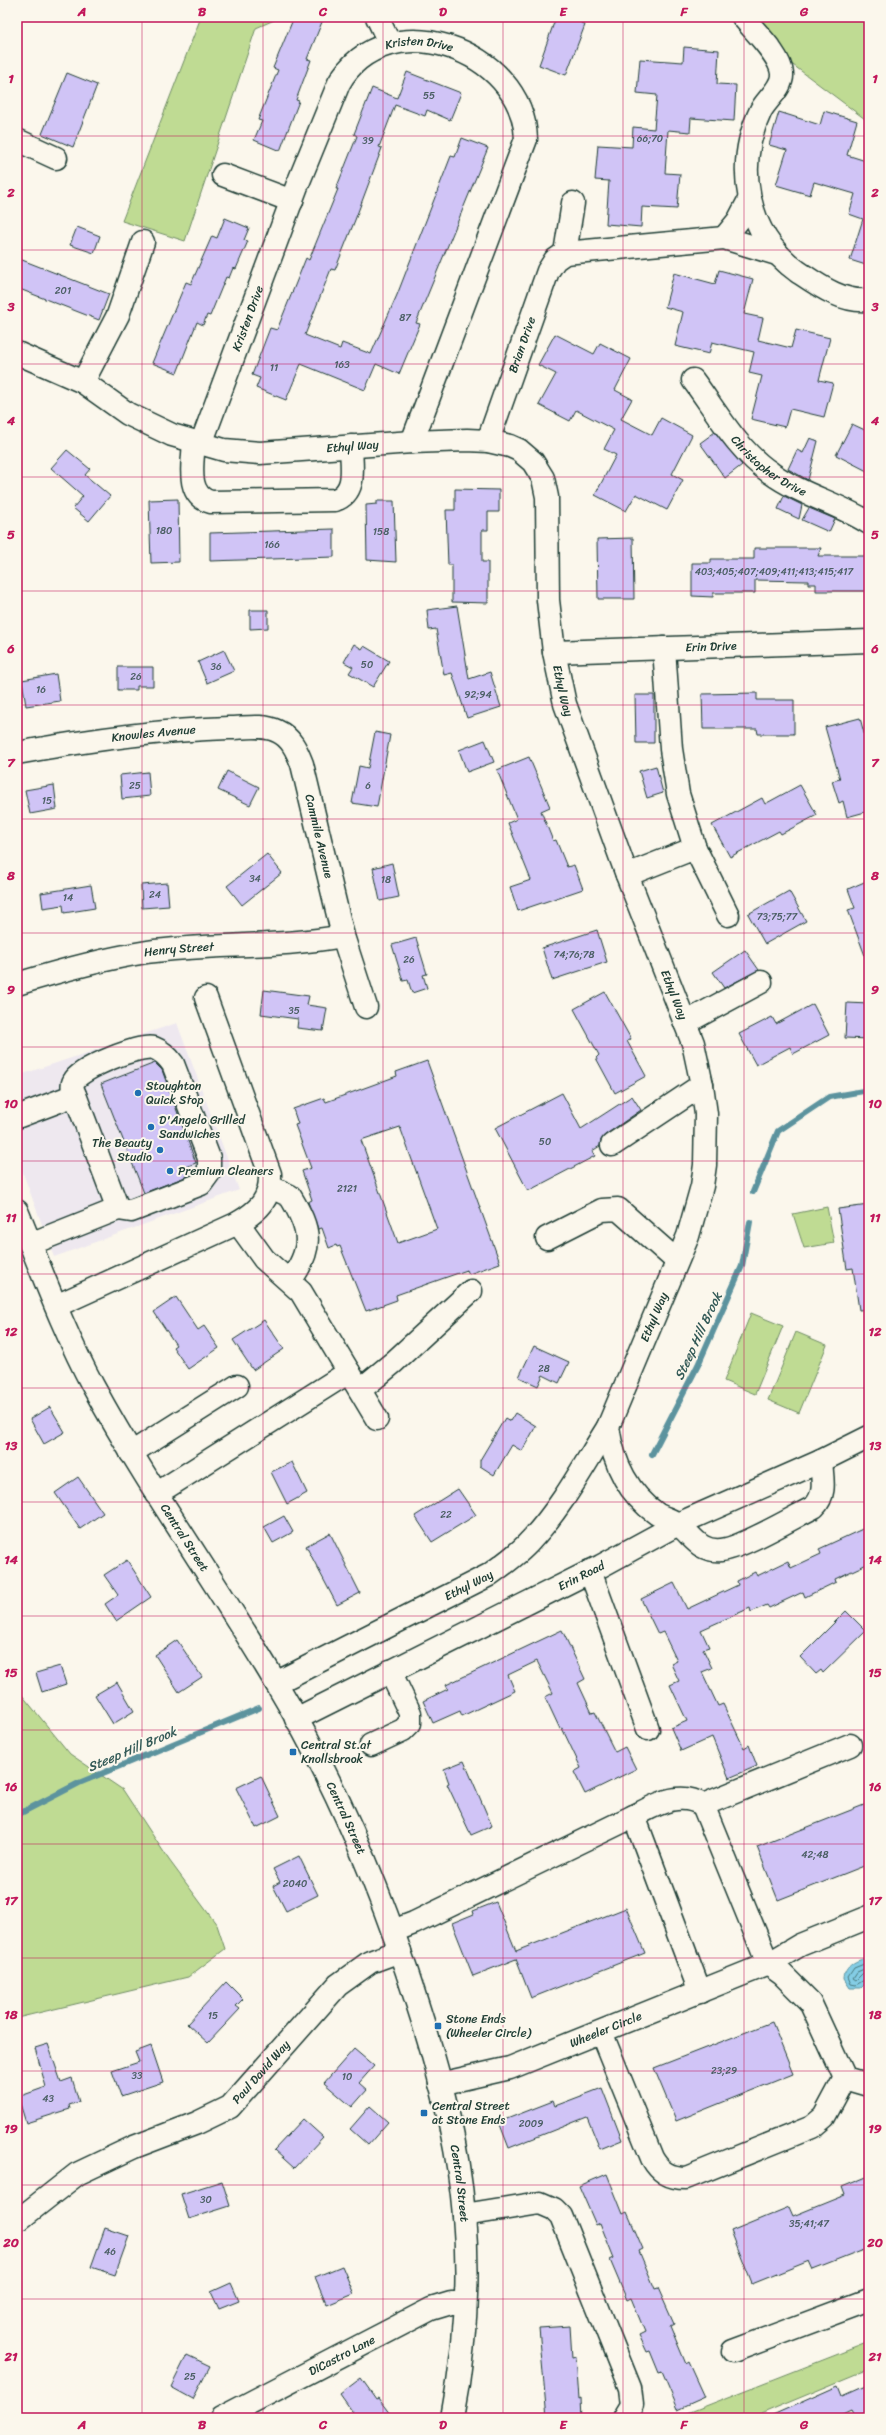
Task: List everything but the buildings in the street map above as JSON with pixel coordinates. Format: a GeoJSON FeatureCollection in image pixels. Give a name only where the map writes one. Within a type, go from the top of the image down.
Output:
{"type":"FeatureCollection","features":[{"type":"Feature","properties":{"kind":"street"},"geometry":{"type":"LineString","coordinates":[[377,17],[390,44]]}},
{"type":"Feature","properties":{"kind":"street"},"geometry":{"type":"LineString","coordinates":[[743,17],[774,56],[782,73],[782,80],[761,110],[752,134],[746,172],[749,200],[760,226],[778,254],[813,282],[829,291],[854,300],[869,300]]}},
{"type":"Feature","properties":{"kind":"street","name":"Kristen Drive"},"geometry":{"type":"LineString","coordinates":[[197,443],[292,201],[345,73],[365,56],[390,44],[419,41],[432,42],[470,56],[486,64],[503,79],[520,106],[526,123],[526,139],[523,153],[485,247],[412,442]]}},
{"type":"Feature","properties":{"kind":"street"},"geometry":{"type":"LineString","coordinates":[[17,140],[56,158]]}},
{"type":"Feature","properties":{"kind":"street"},"geometry":{"type":"LineString","coordinates":[[223,175],[292,201]]}},
{"type":"Feature","properties":{"kind":"street"},"geometry":{"type":"LineString","coordinates":[[724,238],[738,221],[749,200]]}},
{"type":"Feature","properties":{"kind":"street"},"geometry":{"type":"LineString","coordinates":[[573,203],[565,253],[724,238],[778,254]]}},
{"type":"Feature","properties":{"kind":"street"},"geometry":{"type":"LineString","coordinates":[[83,382],[118,316],[144,242]]}},
{"type":"Feature","properties":{"kind":"street","name":"Brian Drive"},"geometry":{"type":"LineString","coordinates":[[488,441],[548,271],[555,260],[565,253]]}},
{"type":"Feature","properties":{"kind":"street","name":"Ethyl Way"},"geometry":{"type":"LineString","coordinates":[[17,352],[83,382],[128,414],[172,435],[197,443],[250,453],[412,442],[488,441],[519,450],[533,462],[543,478],[548,509],[548,600],[554,652],[570,722],[627,876],[693,1043],[702,1086],[706,1143],[702,1186],[688,1236],[608,1427],[555,1510],[532,1540],[512,1558],[489,1575],[276,1683]]}},
{"type":"Feature","properties":{"kind":"street","name":"Christopher Drive"},"geometry":{"type":"LineString","coordinates":[[693,380],[754,460],[765,469],[800,491],[869,523]]}},
{"type":"Feature","properties":{"kind":"street"},"geometry":{"type":"LineString","coordinates":[[197,443],[194,490],[203,500],[211,502],[335,500],[342,497],[350,489],[352,482],[351,446]]}},
{"type":"Feature","properties":{"kind":"street","name":"Erin Drive"},"geometry":{"type":"LineString","coordinates":[[554,652],[869,641]]}},
{"type":"Feature","properties":{"kind":"street"},"geometry":{"type":"LineString","coordinates":[[664,648],[671,749],[678,794],[696,848],[728,915]]}},
{"type":"Feature","properties":{"kind":"street","name":"Knowles Avenue"},"geometry":{"type":"LineString","coordinates":[[17,753],[102,737],[197,729],[265,727],[277,731],[288,738]]}},
{"type":"Feature","properties":{"kind":"street","name":"Cammile Avenue"},"geometry":{"type":"LineString","coordinates":[[288,738],[296,749],[302,764],[343,936],[366,1007]]}},
{"type":"Feature","properties":{"kind":"street"},"geometry":{"type":"LineString","coordinates":[[627,876],[696,848]]}},
{"type":"Feature","properties":{"kind":"street","name":"Henry Street"},"geometry":{"type":"LineString","coordinates":[[17,984],[50,974],[147,952],[308,943],[343,936]]}},
{"type":"Feature","properties":{"kind":"street"},"geometry":{"type":"LineString","coordinates":[[685,1022],[762,982]]}},
{"type":"Feature","properties":{"kind":"street"},"geometry":{"type":"LineString","coordinates":[[56,1306],[238,1223],[259,1208],[271,1187],[270,1174],[266,1162],[206,998]]}},
{"type":"Feature","properties":{"kind":"street"},"geometry":{"type":"LineString","coordinates":[[30,1244],[118,1209],[130,1211],[200,1184],[209,1173],[209,1158],[173,1064],[168,1057],[154,1048],[143,1048],[84,1070],[74,1080],[73,1088],[75,1095],[118,1209]]}},
{"type":"Feature","properties":{"kind":"street"},"geometry":{"type":"LineString","coordinates":[[612,1145],[702,1086]]}},
{"type":"Feature","properties":{"kind":"street"},"geometry":{"type":"LineString","coordinates":[[17,1117],[75,1095]]}},
{"type":"Feature","properties":{"kind":"street"},"geometry":{"type":"LineString","coordinates":[[271,1187],[290,1196],[307,1236],[306,1256],[290,1281]]}},
{"type":"Feature","properties":{"kind":"street"},"geometry":{"type":"LineString","coordinates":[[547,1238],[602,1210],[618,1209],[677,1261]]}},
{"type":"Feature","properties":{"kind":"street","name":"Central Street"},"geometry":{"type":"LineString","coordinates":[[17,1211],[56,1306],[91,1383],[156,1494],[276,1683],[296,1719],[349,1825],[393,1931],[427,2035],[440,2084],[453,2143],[464,2215],[465,2303],[462,2358],[452,2418]]}},
{"type":"Feature","properties":{"kind":"street"},"geometry":{"type":"LineString","coordinates":[[238,1223],[264,1259],[301,1292],[377,1419]]}},
{"type":"Feature","properties":{"kind":"street"},"geometry":{"type":"LineString","coordinates":[[156,1494],[355,1381],[394,1362],[471,1291]]}},
{"type":"Feature","properties":{"kind":"street"},"geometry":{"type":"LineString","coordinates":[[131,1453],[238,1386]]}},
{"type":"Feature","properties":{"kind":"street"},"geometry":{"type":"LineString","coordinates":[[608,1427],[610,1443],[626,1482],[645,1504],[666,1519],[678,1524],[694,1542],[711,1550],[729,1549],[814,1507],[820,1501],[823,1493],[821,1461]]}},
{"type":"Feature","properties":{"kind":"street","name":"Erin Road"},"geometry":{"type":"LineString","coordinates":[[296,1719],[590,1571],[678,1524],[821,1461],[869,1437]]}},
{"type":"Feature","properties":{"kind":"street"},"geometry":{"type":"LineString","coordinates":[[590,1571],[648,1729]]}},
{"type":"Feature","properties":{"kind":"street"},"geometry":{"type":"LineString","coordinates":[[371,1745],[403,1730],[410,1723],[410,1713],[390,1671]]}},
{"type":"Feature","properties":{"kind":"street"},"geometry":{"type":"LineString","coordinates":[[702,1805],[850,1746]]}},
{"type":"Feature","properties":{"kind":"street"},"geometry":{"type":"LineString","coordinates":[[393,1931],[414,1923],[660,1803],[679,1798],[693,1799],[702,1805],[768,1964],[782,1974],[810,2002],[846,2078],[869,2085]]}},
{"type":"Feature","properties":{"kind":"street"},"geometry":{"type":"LineString","coordinates":[[634,1816],[700,1992]]}},
{"type":"Feature","properties":{"kind":"street","name":"Wheeler Circle"},"geometry":{"type":"LineString","coordinates":[[440,2084],[510,2068],[768,1964],[800,1945],[869,1917]]}},
{"type":"Feature","properties":{"kind":"street","name":"Paul David Way"},"geometry":{"type":"LineString","coordinates":[[21,2218],[77,2174],[134,2147],[197,2124],[230,2107],[338,1985],[370,1962],[400,1951]]}},
{"type":"Feature","properties":{"kind":"street"},"geometry":{"type":"LineString","coordinates":[[601,2032],[652,2158],[666,2175],[675,2178],[686,2178],[812,2127],[824,2117],[846,2078]]}},
{"type":"Feature","properties":{"kind":"street"},"geometry":{"type":"LineString","coordinates":[[464,2215],[540,2203],[554,2209],[561,2216],[633,2397],[632,2405],[624,2418]]}},
{"type":"Feature","properties":{"kind":"street"},"geometry":{"type":"LineString","coordinates":[[733,2351],[869,2300]]}},
{"type":"Feature","properties":{"kind":"street","name":"DiCastro Lane"},"geometry":{"type":"LineString","coordinates":[[222,2418],[432,2309],[451,2303],[465,2303]]}},
{"type":"Feature","properties":{"kind":"shaded area"},"geometry":{"type":"Polygon","coordinates":[[[177,1023],[239,1190],[54,1257],[17,1157],[17,1076],[177,1023]]]}},
{"type":"Feature","properties":{"kind":"green space"},"geometry":{"type":"Polygon","coordinates":[[[201,17],[281,17],[256,28],[185,241],[122,221],[201,17]]]}},
{"type":"Feature","properties":{"kind":"green space"},"geometry":{"type":"Polygon","coordinates":[[[729,17],[869,17],[869,122],[729,17]]]}},
{"type":"Feature","properties":{"kind":"green space"},"geometry":{"type":"Polygon","coordinates":[[[827,1207],[834,1243],[804,1248],[793,1214],[827,1207]]]}},
{"type":"Feature","properties":{"kind":"green space"},"geometry":{"type":"Polygon","coordinates":[[[751,1313],[783,1326],[755,1394],[724,1381],[751,1313]]]}},
{"type":"Feature","properties":{"kind":"green space"},"geometry":{"type":"Polygon","coordinates":[[[796,1332],[827,1345],[799,1413],[768,1400],[796,1332]]]}},
{"type":"Feature","properties":{"kind":"green space"},"geometry":{"type":"Polygon","coordinates":[[[17,1689],[70,1754],[123,1790],[169,1860],[217,1925],[225,1949],[188,1977],[17,2018],[17,1689]]]}},
{"type":"Feature","properties":{"kind":"green space"},"geometry":{"type":"Polygon","coordinates":[[[869,2342],[869,2369],[751,2418],[675,2418],[869,2342]]]}},
{"type":"Feature","properties":{"kind":"water"},"geometry":{"type":"Polygon","coordinates":[[[869,1958],[869,1980],[861,1988],[850,1988],[844,1979],[846,1970],[852,1964],[869,1958]]]}},
{"type":"Feature","properties":{"kind":"waterway","name":"Steep Hill Brook"},"geometry":{"type":"LineString","coordinates":[[753,1192],[778,1131],[829,1097],[869,1090]]}},
{"type":"Feature","properties":{"kind":"waterway","name":"Steep Hill Brook"},"geometry":{"type":"LineString","coordinates":[[652,1454],[698,1365],[742,1266],[750,1222]]}},
{"type":"Feature","properties":{"kind":"waterway","name":"Steep Hill Brook"},"geometry":{"type":"LineString","coordinates":[[17,1815],[79,1783],[259,1708]]}},
{"type":"Feature","properties":{"kind":"place","name":"Stoughton Quick Stop"},"geometry":{"type":"Point","coordinates":[138,1093]}},
{"type":"Feature","properties":{"kind":"place","name":"D'Angelo Grilled Sandwiches"},"geometry":{"type":"Point","coordinates":[151,1127]}},
{"type":"Feature","properties":{"kind":"place","name":"The Beauty Studio"},"geometry":{"type":"Point","coordinates":[160,1150]}},
{"type":"Feature","properties":{"kind":"place","name":"Premium Cleaners"},"geometry":{"type":"Point","coordinates":[170,1171]}},
{"type":"Feature","properties":{"kind":"place","name":"Central St.at Knollsbrook"},"geometry":{"type":"Point","coordinates":[293,1752]}},
{"type":"Feature","properties":{"kind":"place","name":"Stone Ends (Wheeler Circle)"},"geometry":{"type":"Point","coordinates":[438,2026]}},
{"type":"Feature","properties":{"kind":"place","name":"Central Street at Stone Ends"},"geometry":{"type":"Point","coordinates":[424,2113]}}]}
